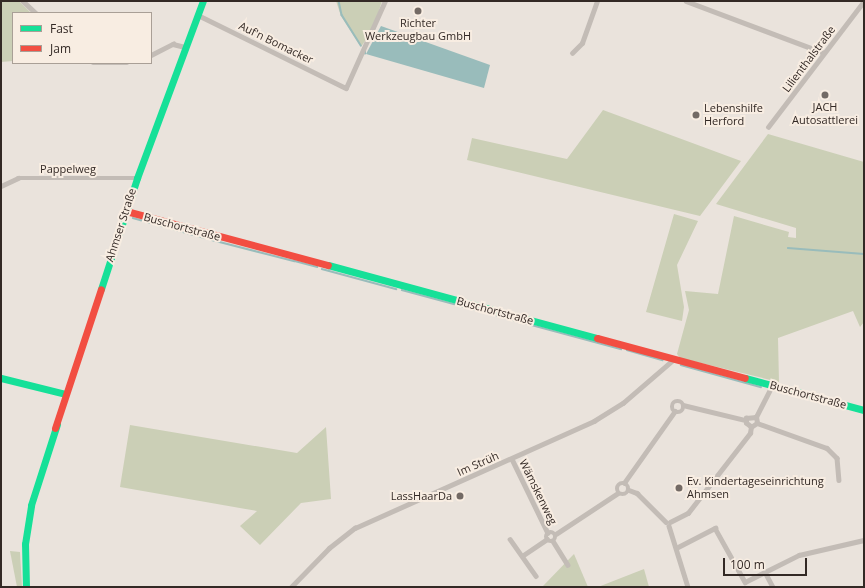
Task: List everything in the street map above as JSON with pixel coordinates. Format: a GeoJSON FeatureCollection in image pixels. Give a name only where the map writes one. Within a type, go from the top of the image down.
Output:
{"type":"FeatureCollection","features":[{"type":"Feature","properties":{"kind":"main road","name":"Ahmser Straße"},"geometry":{"type":"LineString","coordinates":[[26,587],[25,544],[28,518],[62,403],[137,178],[203,1]]}},
{"type":"Feature","properties":{"kind":"main road","name":"Buschortstraße"},"geometry":{"type":"LineString","coordinates":[[126,212],[864,410]]}},
{"type":"Feature","properties":{"kind":"main road"},"geometry":{"type":"LineString","coordinates":[[1,378],[65,394]]}},
{"type":"Feature","properties":{"kind":"street"},"geometry":{"type":"LineString","coordinates":[[23,1],[35,12]]}},
{"type":"Feature","properties":{"kind":"street","name":"Auf'n Bomacker"},"geometry":{"type":"LineString","coordinates":[[198,15],[346,88],[385,1]]}},
{"type":"Feature","properties":{"kind":"street"},"geometry":{"type":"LineString","coordinates":[[572,53],[582,43],[597,1]]}},
{"type":"Feature","properties":{"kind":"street"},"geometry":{"type":"LineString","coordinates":[[686,1],[824,53]]}},
{"type":"Feature","properties":{"kind":"street","name":"Lilienthalstraße"},"geometry":{"type":"LineString","coordinates":[[768,128],[864,1]]}},
{"type":"Feature","properties":{"kind":"street"},"geometry":{"type":"LineString","coordinates":[[152,54],[173,44],[185,48]]}},
{"type":"Feature","properties":{"kind":"street","name":"Pappelweg"},"geometry":{"type":"LineString","coordinates":[[1,186],[18,178],[137,178]]}},
{"type":"Feature","properties":{"kind":"street","name":"Im Strüh"},"geometry":{"type":"LineString","coordinates":[[291,587],[329,548],[355,528],[512,459],[609,412],[666,369],[674,359]]}},
{"type":"Feature","properties":{"kind":"street"},"geometry":{"type":"LineString","coordinates":[[757,423],[756,416],[772,385]]}},
{"type":"Feature","properties":{"kind":"street"},"geometry":{"type":"LineString","coordinates":[[618,493],[618,486],[624,483],[675,411],[675,403],[745,420],[751,427]]}},
{"type":"Feature","properties":{"kind":"street"},"geometry":{"type":"LineString","coordinates":[[675,411],[680,412],[683,405]]}},
{"type":"Feature","properties":{"kind":"street"},"geometry":{"type":"LineString","coordinates":[[745,420],[748,416],[756,416]]}},
{"type":"Feature","properties":{"kind":"street"},"geometry":{"type":"LineString","coordinates":[[669,523],[688,513],[750,433],[751,427],[757,423]]}},
{"type":"Feature","properties":{"kind":"street"},"geometry":{"type":"LineString","coordinates":[[757,423],[827,448],[836,458],[840,480]]}},
{"type":"Feature","properties":{"kind":"street","name":"Wämskenweg"},"geometry":{"type":"LineString","coordinates":[[512,459],[548,533],[547,539],[522,556]]}},
{"type":"Feature","properties":{"kind":"street"},"geometry":{"type":"LineString","coordinates":[[624,483],[629,490],[636,493],[669,523],[678,547],[688,587]]}},
{"type":"Feature","properties":{"kind":"street"},"geometry":{"type":"LineString","coordinates":[[556,534],[618,493],[623,495],[629,490]]}},
{"type":"Feature","properties":{"kind":"street"},"geometry":{"type":"LineString","coordinates":[[678,547],[715,528],[745,582],[799,556],[864,540]]}},
{"type":"Feature","properties":{"kind":"street","name":"Wämskenweg"},"geometry":{"type":"LineString","coordinates":[[548,533],[556,534],[553,541]]}},
{"type":"Feature","properties":{"kind":"street"},"geometry":{"type":"LineString","coordinates":[[510,539],[536,576]]}},
{"type":"Feature","properties":{"kind":"street","name":"Wämskenweg"},"geometry":{"type":"LineString","coordinates":[[547,539],[553,541],[568,565]]}},
{"type":"Feature","properties":{"kind":"street"},"geometry":{"type":"LineString","coordinates":[[765,572],[773,587]]}},
{"type":"Feature","properties":{"kind":"green space"},"geometry":{"type":"Polygon","coordinates":[[[1,1],[19,1],[30,12],[12,12],[12,61],[1,62],[1,1]]]}},
{"type":"Feature","properties":{"kind":"green space"},"geometry":{"type":"Polygon","coordinates":[[[336,1],[382,1],[373,29],[361,47],[341,16],[336,1]]]}},
{"type":"Feature","properties":{"kind":"green space"},"geometry":{"type":"Polygon","coordinates":[[[603,110],[741,161],[700,216],[467,160],[472,138],[567,159],[603,110]]]}},
{"type":"Feature","properties":{"kind":"green space"},"geometry":{"type":"Polygon","coordinates":[[[768,134],[864,162],[864,322],[860,327],[853,311],[778,338],[779,382],[680,358],[677,354],[689,310],[685,291],[718,294],[734,216],[789,232],[788,237],[796,238],[796,228],[716,204],[768,134]]]}},
{"type":"Feature","properties":{"kind":"green space"},"geometry":{"type":"Polygon","coordinates":[[[674,214],[698,221],[677,265],[684,307],[682,321],[646,312],[674,214]]]}},
{"type":"Feature","properties":{"kind":"green space"},"geometry":{"type":"Polygon","coordinates":[[[130,425],[297,453],[326,427],[331,499],[301,503],[260,545],[240,526],[257,511],[120,487],[130,425]]]}},
{"type":"Feature","properties":{"kind":"green space"},"geometry":{"type":"Polygon","coordinates":[[[10,551],[20,552],[22,587],[17,587],[10,551]]]}},
{"type":"Feature","properties":{"kind":"green space"},"geometry":{"type":"Polygon","coordinates":[[[574,554],[588,587],[542,587],[574,554]]]}},
{"type":"Feature","properties":{"kind":"green space"},"geometry":{"type":"Polygon","coordinates":[[[644,569],[649,587],[598,587],[644,569]]]}},
{"type":"Feature","properties":{"kind":"water"},"geometry":{"type":"Polygon","coordinates":[[[381,26],[490,65],[484,88],[366,54],[381,26]]]}},
{"type":"Feature","properties":{"kind":"waterway"},"geometry":{"type":"LineString","coordinates":[[339,1],[342,15],[361,45]]}},
{"type":"Feature","properties":{"kind":"waterway"},"geometry":{"type":"LineString","coordinates":[[133,218],[205,238]]}},
{"type":"Feature","properties":{"kind":"waterway"},"geometry":{"type":"LineString","coordinates":[[212,240],[294,261]]}},
{"type":"Feature","properties":{"kind":"waterway"},"geometry":{"type":"LineString","coordinates":[[788,248],[864,254]]}},
{"type":"Feature","properties":{"kind":"waterway"},"geometry":{"type":"LineString","coordinates":[[295,261],[317,267]]}},
{"type":"Feature","properties":{"kind":"waterway"},"geometry":{"type":"LineString","coordinates":[[322,269],[396,289]]}},
{"type":"Feature","properties":{"kind":"waterway"},"geometry":{"type":"LineString","coordinates":[[402,290],[621,349]]}},
{"type":"Feature","properties":{"kind":"waterway"},"geometry":{"type":"LineString","coordinates":[[627,350],[663,360]]}},
{"type":"Feature","properties":{"kind":"waterway"},"geometry":{"type":"LineString","coordinates":[[681,365],[761,387]]}},
{"type":"Feature","properties":{"kind":"traffic: fast"},"geometry":{"type":"LineString","coordinates":[[101,289],[137,178],[203,1]]}},
{"type":"Feature","properties":{"kind":"traffic: fast"},"geometry":{"type":"LineString","coordinates":[[328,265],[597,338]]}},
{"type":"Feature","properties":{"kind":"traffic: fast"},"geometry":{"type":"LineString","coordinates":[[1,378],[65,394]]}},
{"type":"Feature","properties":{"kind":"traffic: fast"},"geometry":{"type":"LineString","coordinates":[[745,378],[864,410]]}},
{"type":"Feature","properties":{"kind":"traffic: fast"},"geometry":{"type":"LineString","coordinates":[[26,587],[25,544],[31,505],[57,424]]}},
{"type":"Feature","properties":{"kind":"traffic: jam"},"geometry":{"type":"LineString","coordinates":[[126,211],[328,265]]}},
{"type":"Feature","properties":{"kind":"traffic: jam"},"geometry":{"type":"LineString","coordinates":[[55,428],[101,289]]}},
{"type":"Feature","properties":{"kind":"traffic: jam"},"geometry":{"type":"LineString","coordinates":[[597,338],[745,378]]}},
{"type":"Feature","properties":{"kind":"place","name":"Richter Werkzeugbau GmbH"},"geometry":{"type":"Point","coordinates":[418,11]}},
{"type":"Feature","properties":{"kind":"place","name":"JACH Autosattlerei"},"geometry":{"type":"Point","coordinates":[825,95]}},
{"type":"Feature","properties":{"kind":"place","name":"Lebenshilfe Herford"},"geometry":{"type":"Point","coordinates":[696,115]}},
{"type":"Feature","properties":{"kind":"place","name":"Ev. Kindertageseinrichtung Ahmsen"},"geometry":{"type":"Point","coordinates":[679,488]}},
{"type":"Feature","properties":{"kind":"place","name":"LassHaarDa"},"geometry":{"type":"Point","coordinates":[460,496]}}]}
